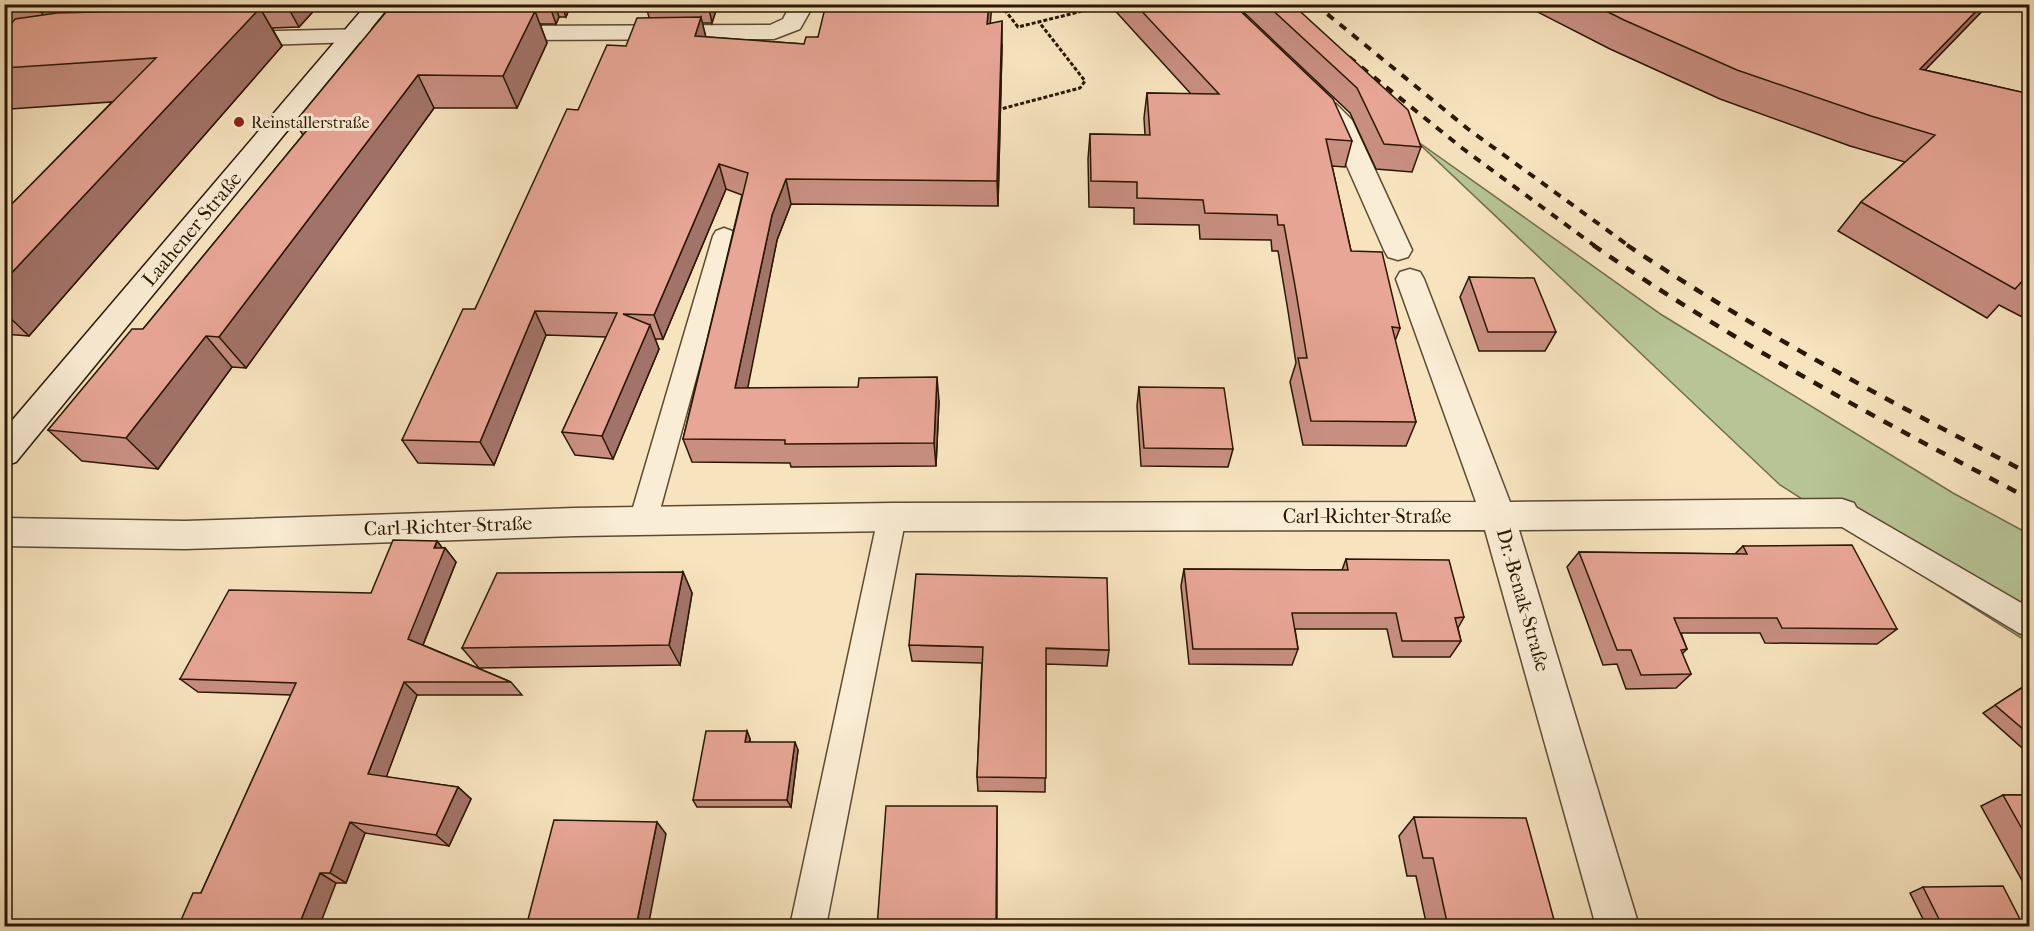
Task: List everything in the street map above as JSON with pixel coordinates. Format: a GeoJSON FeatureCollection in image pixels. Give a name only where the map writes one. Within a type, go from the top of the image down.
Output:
{"type":"FeatureCollection","features":[{"type":"Feature","properties":{"kind":"street","name":"Laahener Straße"},"geometry":{"type":"LineString","coordinates":[[4,453],[380,4]]}},
{"type":"Feature","properties":{"kind":"street"},"geometry":{"type":"LineString","coordinates":[[475,34],[774,32],[797,14]]}},
{"type":"Feature","properties":{"kind":"street"},"geometry":{"type":"LineString","coordinates":[[213,39],[432,34]]}},
{"type":"Feature","properties":{"kind":"street","name":"Dr.-Benak-Straße"},"geometry":{"type":"LineString","coordinates":[[1315,97],[1339,120],[1404,264],[1498,516],[1618,927]]}},
{"type":"Feature","properties":{"kind":"street","name":"Carl-Richter-Straße"},"geometry":{"type":"LineString","coordinates":[[4,532],[185,535],[643,521],[892,517],[1842,513]]}},
{"type":"Feature","properties":{"kind":"lane"},"geometry":{"type":"LineString","coordinates":[[643,521],[724,236]]}},
{"type":"Feature","properties":{"kind":"lane"},"geometry":{"type":"LineString","coordinates":[[1842,513],[2030,624]]}},
{"type":"Feature","properties":{"kind":"lane"},"geometry":{"type":"LineString","coordinates":[[808,927],[892,517]]}},
{"type":"Feature","properties":{"kind":"path"},"geometry":{"type":"LineString","coordinates":[[1005,4],[1004,9],[1018,27],[1099,7]]}},
{"type":"Feature","properties":{"kind":"path"},"geometry":{"type":"LineString","coordinates":[[990,110],[1001,110],[1080,88],[1085,81],[1039,22]]}},
{"type":"Feature","properties":{"kind":"green space"},"geometry":{"type":"Polygon","coordinates":[[[1414,139],[1662,315],[1953,493],[2029,534],[2029,643],[1780,485],[1414,139]]]}},
{"type":"Feature","properties":{"kind":"building"},"geometry":{"type":"Polygon","coordinates":[[[46,4],[195,4],[67,8],[41,12],[46,4]]]}},
{"type":"Feature","properties":{"kind":"building"},"geometry":{"type":"Polygon","coordinates":[[[826,4],[989,4],[987,24],[1002,21],[997,181],[786,179],[772,215],[735,388],[858,387],[859,378],[937,377],[934,443],[785,444],[785,440],[683,439],[748,173],[719,164],[654,315],[623,314],[650,325],[602,436],[562,432],[617,313],[535,311],[480,442],[402,440],[463,309],[475,309],[567,109],[578,110],[607,45],[626,46],[637,18],[701,17],[695,36],[804,44],[806,37],[818,37],[826,4]]]}},
{"type":"Feature","properties":{"kind":"building"},"geometry":{"type":"Polygon","coordinates":[[[1135,4],[1233,4],[1333,99],[1352,141],[1326,139],[1351,251],[1382,252],[1400,328],[1392,327],[1416,422],[1311,421],[1298,358],[1307,358],[1284,225],[1278,225],[1277,215],[1205,213],[1203,200],[1137,198],[1137,182],[1091,181],[1090,134],[1150,135],[1147,93],[1219,94],[1135,4]]]}},
{"type":"Feature","properties":{"kind":"building"},"geometry":{"type":"Polygon","coordinates":[[[1266,4],[1292,4],[1408,110],[1421,147],[1384,144],[1357,88],[1266,4]]]}},
{"type":"Feature","properties":{"kind":"building"},"geometry":{"type":"Polygon","coordinates":[[[1592,4],[1983,4],[1920,69],[2030,94],[2030,277],[2027,276],[2015,289],[1861,202],[1935,135],[1871,116],[1737,70],[1592,4]]]}},
{"type":"Feature","properties":{"kind":"building"},"geometry":{"type":"Polygon","coordinates":[[[260,8],[4,281],[4,212],[156,58],[4,68],[4,33],[15,19],[57,13],[260,8]]]}},
{"type":"Feature","properties":{"kind":"building"},"geometry":{"type":"Polygon","coordinates":[[[535,11],[503,76],[418,75],[219,337],[206,336],[126,438],[48,430],[132,329],[143,329],[312,124],[295,122],[386,12],[535,11]]]}},
{"type":"Feature","properties":{"kind":"building"},"geometry":{"type":"Polygon","coordinates":[[[1469,277],[1534,278],[1556,332],[1488,332],[1469,277]]]}},
{"type":"Feature","properties":{"kind":"building"},"geometry":{"type":"Polygon","coordinates":[[[1139,387],[1224,388],[1233,449],[1144,448],[1139,387]]]}},
{"type":"Feature","properties":{"kind":"building"},"geometry":{"type":"Polygon","coordinates":[[[393,540],[437,541],[434,548],[445,548],[408,639],[511,682],[404,682],[368,774],[458,787],[436,835],[350,822],[330,873],[320,873],[298,927],[178,927],[193,893],[201,893],[296,683],[180,679],[229,590],[371,593],[393,540]]]}},
{"type":"Feature","properties":{"kind":"building"},"geometry":{"type":"Polygon","coordinates":[[[1852,545],[1897,629],[1782,628],[1777,618],[1674,618],[1687,649],[1681,650],[1691,674],[1641,675],[1631,650],[1617,650],[1579,552],[1747,554],[1743,546],[1852,545]]]}},
{"type":"Feature","properties":{"kind":"building"},"geometry":{"type":"Polygon","coordinates":[[[1346,559],[1449,560],[1464,617],[1455,618],[1461,641],[1402,641],[1396,613],[1292,613],[1298,649],[1193,649],[1184,569],[1348,570],[1346,559]]]}},
{"type":"Feature","properties":{"kind":"building"},"geometry":{"type":"Polygon","coordinates":[[[683,572],[669,645],[462,648],[497,573],[683,572]]]}},
{"type":"Feature","properties":{"kind":"building"},"geometry":{"type":"Polygon","coordinates":[[[916,574],[1107,578],[1109,650],[1046,648],[1046,778],[977,777],[983,647],[909,645],[916,574]]]}},
{"type":"Feature","properties":{"kind":"building"},"geometry":{"type":"Polygon","coordinates":[[[2030,683],[2030,735],[1995,705],[2030,683]]]}},
{"type":"Feature","properties":{"kind":"building"},"geometry":{"type":"Polygon","coordinates":[[[706,731],[747,731],[745,742],[795,742],[787,800],[693,800],[706,731]]]}},
{"type":"Feature","properties":{"kind":"building"},"geometry":{"type":"Polygon","coordinates":[[[2003,795],[2030,795],[2030,843],[2003,795]]]}},
{"type":"Feature","properties":{"kind":"building"},"geometry":{"type":"Polygon","coordinates":[[[886,806],[997,806],[996,927],[877,927],[886,806]]]}},
{"type":"Feature","properties":{"kind":"building"},"geometry":{"type":"Polygon","coordinates":[[[1414,817],[1526,818],[1556,927],[1448,927],[1433,858],[1423,858],[1414,817]]]}},
{"type":"Feature","properties":{"kind":"building"},"geometry":{"type":"Polygon","coordinates":[[[554,820],[657,822],[636,927],[526,927],[554,820]]]}},
{"type":"Feature","properties":{"kind":"building"},"geometry":{"type":"Polygon","coordinates":[[[2003,886],[2024,927],[1943,927],[1923,887],[2003,886]]]}},
{"type":"Feature","properties":{"kind":"railway"},"geometry":{"type":"LineString","coordinates":[[1315,4],[1468,129],[1629,246]]}},
{"type":"Feature","properties":{"kind":"railway"},"geometry":{"type":"LineString","coordinates":[[1349,57],[1462,148],[1595,246]]}},
{"type":"Feature","properties":{"kind":"railway"},"geometry":{"type":"LineString","coordinates":[[1593,245],[1699,314],[1807,379],[2030,499]]}},
{"type":"Feature","properties":{"kind":"railway"},"geometry":{"type":"LineString","coordinates":[[1627,245],[1775,337],[2030,474]]}},
{"type":"Feature","properties":{"kind":"place","name":"Reinstallerstraße"},"geometry":{"type":"Point","coordinates":[239,122]}}]}
